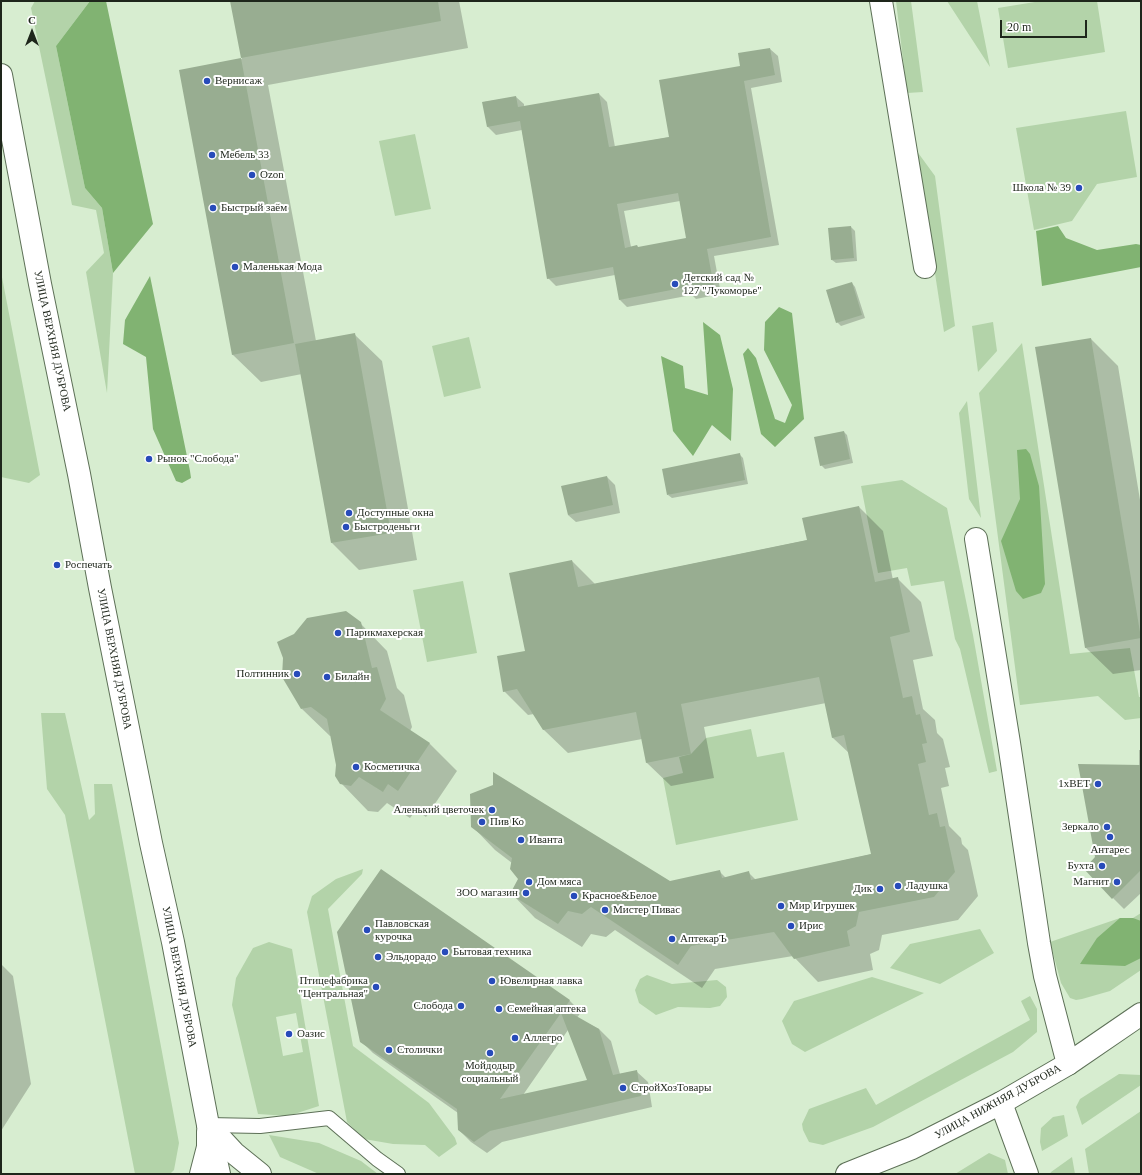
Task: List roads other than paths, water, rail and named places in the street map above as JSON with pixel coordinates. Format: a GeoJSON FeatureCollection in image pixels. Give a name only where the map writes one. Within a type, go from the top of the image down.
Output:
{"type":"FeatureCollection","features":[{"type":"Feature","properties":{"kind":"street"},"geometry":{"type":"LineString","coordinates":[[881,1],[925,268]]}},
{"type":"Feature","properties":{"kind":"street","name":"УЛИЦА ВЕРХНЯЯ ДУБРОВА"},"geometry":{"type":"LineString","coordinates":[[1,75],[40,284],[78,467],[100,588],[219,1174]]}},
{"type":"Feature","properties":{"kind":"street"},"geometry":{"type":"LineString","coordinates":[[976,539],[1039,943],[1045,976],[1068,1064]]}},
{"type":"Feature","properties":{"kind":"street","name":"УЛИЦА НИЖНЯЯ ДУБРОВА"},"geometry":{"type":"LineString","coordinates":[[847,1174],[912,1148],[1001,1103],[1068,1064],[1141,1014]]}},
{"type":"Feature","properties":{"kind":"street"},"geometry":{"type":"LineString","coordinates":[[1001,1103],[1027,1174]]}},
{"type":"Feature","properties":{"kind":"street"},"geometry":{"type":"LineString","coordinates":[[208,1125],[234,1153],[260,1174]]}},
{"type":"Feature","properties":{"kind":"street","name":"УЛИЦА ВЕРХНЯЯ ДУБРОВА"},"geometry":{"type":"LineString","coordinates":[[201,1174],[208,1147],[208,1125]]}},
{"type":"Feature","properties":{"kind":"lane"},"geometry":{"type":"LineString","coordinates":[[208,1125],[260,1126],[329,1118],[377,1159],[398,1174]]}},
{"type":"Feature","properties":{"kind":"place","name":"Вернисаж"},"geometry":{"type":"Point","coordinates":[207,81]}},
{"type":"Feature","properties":{"kind":"place","name":"Мебель 33"},"geometry":{"type":"Point","coordinates":[212,155]}},
{"type":"Feature","properties":{"kind":"place","name":"Ozon"},"geometry":{"type":"Point","coordinates":[252,175]}},
{"type":"Feature","properties":{"kind":"place","name":"Школа № 39"},"geometry":{"type":"Point","coordinates":[1079,188]}},
{"type":"Feature","properties":{"kind":"place","name":"Быстрый заём"},"geometry":{"type":"Point","coordinates":[213,208]}},
{"type":"Feature","properties":{"kind":"place","name":"Маленькая Мода"},"geometry":{"type":"Point","coordinates":[235,267]}},
{"type":"Feature","properties":{"kind":"place","name":"Детский сад № 127 \"Лукоморье\""},"geometry":{"type":"Point","coordinates":[675,284]}},
{"type":"Feature","properties":{"kind":"place","name":"Рынок \"Слобода\""},"geometry":{"type":"Point","coordinates":[149,459]}},
{"type":"Feature","properties":{"kind":"place","name":"Доступные окна"},"geometry":{"type":"Point","coordinates":[349,513]}},
{"type":"Feature","properties":{"kind":"place","name":"Быстроденьги"},"geometry":{"type":"Point","coordinates":[346,527]}},
{"type":"Feature","properties":{"kind":"place","name":"Роспечать"},"geometry":{"type":"Point","coordinates":[57,565]}},
{"type":"Feature","properties":{"kind":"place","name":"Парикмахерская"},"geometry":{"type":"Point","coordinates":[338,633]}},
{"type":"Feature","properties":{"kind":"place","name":"Полтинник"},"geometry":{"type":"Point","coordinates":[297,674]}},
{"type":"Feature","properties":{"kind":"place","name":"Билайн"},"geometry":{"type":"Point","coordinates":[327,677]}},
{"type":"Feature","properties":{"kind":"place","name":"Косметичка"},"geometry":{"type":"Point","coordinates":[356,767]}},
{"type":"Feature","properties":{"kind":"place","name":"1xBET"},"geometry":{"type":"Point","coordinates":[1098,784]}},
{"type":"Feature","properties":{"kind":"place","name":"Аленький цветочек"},"geometry":{"type":"Point","coordinates":[492,810]}},
{"type":"Feature","properties":{"kind":"place","name":"Пив Ко"},"geometry":{"type":"Point","coordinates":[482,822]}},
{"type":"Feature","properties":{"kind":"place","name":"Зеркало"},"geometry":{"type":"Point","coordinates":[1107,827]}},
{"type":"Feature","properties":{"kind":"place","name":"Антарес"},"geometry":{"type":"Point","coordinates":[1110,837]}},
{"type":"Feature","properties":{"kind":"place","name":"Иванта"},"geometry":{"type":"Point","coordinates":[521,840]}},
{"type":"Feature","properties":{"kind":"place","name":"Бухта"},"geometry":{"type":"Point","coordinates":[1102,866]}},
{"type":"Feature","properties":{"kind":"place","name":"Дом мяса"},"geometry":{"type":"Point","coordinates":[529,882]}},
{"type":"Feature","properties":{"kind":"place","name":"Магнит"},"geometry":{"type":"Point","coordinates":[1117,882]}},
{"type":"Feature","properties":{"kind":"place","name":"Ладушка"},"geometry":{"type":"Point","coordinates":[898,886]}},
{"type":"Feature","properties":{"kind":"place","name":"Дик"},"geometry":{"type":"Point","coordinates":[880,889]}},
{"type":"Feature","properties":{"kind":"place","name":"ЗОО магазин"},"geometry":{"type":"Point","coordinates":[526,893]}},
{"type":"Feature","properties":{"kind":"place","name":"Красное&Белое"},"geometry":{"type":"Point","coordinates":[574,896]}},
{"type":"Feature","properties":{"kind":"place","name":"Мир Игрушек"},"geometry":{"type":"Point","coordinates":[781,906]}},
{"type":"Feature","properties":{"kind":"place","name":"Мистер Пивас"},"geometry":{"type":"Point","coordinates":[605,910]}},
{"type":"Feature","properties":{"kind":"place","name":"Ирис"},"geometry":{"type":"Point","coordinates":[791,926]}},
{"type":"Feature","properties":{"kind":"place","name":"Павловская курочка"},"geometry":{"type":"Point","coordinates":[367,930]}},
{"type":"Feature","properties":{"kind":"place","name":"АптекарЪ"},"geometry":{"type":"Point","coordinates":[672,939]}},
{"type":"Feature","properties":{"kind":"place","name":"Бытовая техника"},"geometry":{"type":"Point","coordinates":[445,952]}},
{"type":"Feature","properties":{"kind":"place","name":"Эльдорадо"},"geometry":{"type":"Point","coordinates":[378,957]}},
{"type":"Feature","properties":{"kind":"place","name":"Ювелирная лавка"},"geometry":{"type":"Point","coordinates":[492,981]}},
{"type":"Feature","properties":{"kind":"place","name":"Птицефабрика \"Центральная\""},"geometry":{"type":"Point","coordinates":[376,987]}},
{"type":"Feature","properties":{"kind":"place","name":"Слобода"},"geometry":{"type":"Point","coordinates":[461,1006]}},
{"type":"Feature","properties":{"kind":"place","name":"Семейная аптека"},"geometry":{"type":"Point","coordinates":[499,1009]}},
{"type":"Feature","properties":{"kind":"place","name":"Оазис"},"geometry":{"type":"Point","coordinates":[289,1034]}},
{"type":"Feature","properties":{"kind":"place","name":"Аллегро"},"geometry":{"type":"Point","coordinates":[515,1038]}},
{"type":"Feature","properties":{"kind":"place","name":"Столички"},"geometry":{"type":"Point","coordinates":[389,1050]}},
{"type":"Feature","properties":{"kind":"place","name":"Мойдодыр социальный"},"geometry":{"type":"Point","coordinates":[490,1053]}},
{"type":"Feature","properties":{"kind":"place","name":"СтройХозТовары"},"geometry":{"type":"Point","coordinates":[623,1088]}}]}
